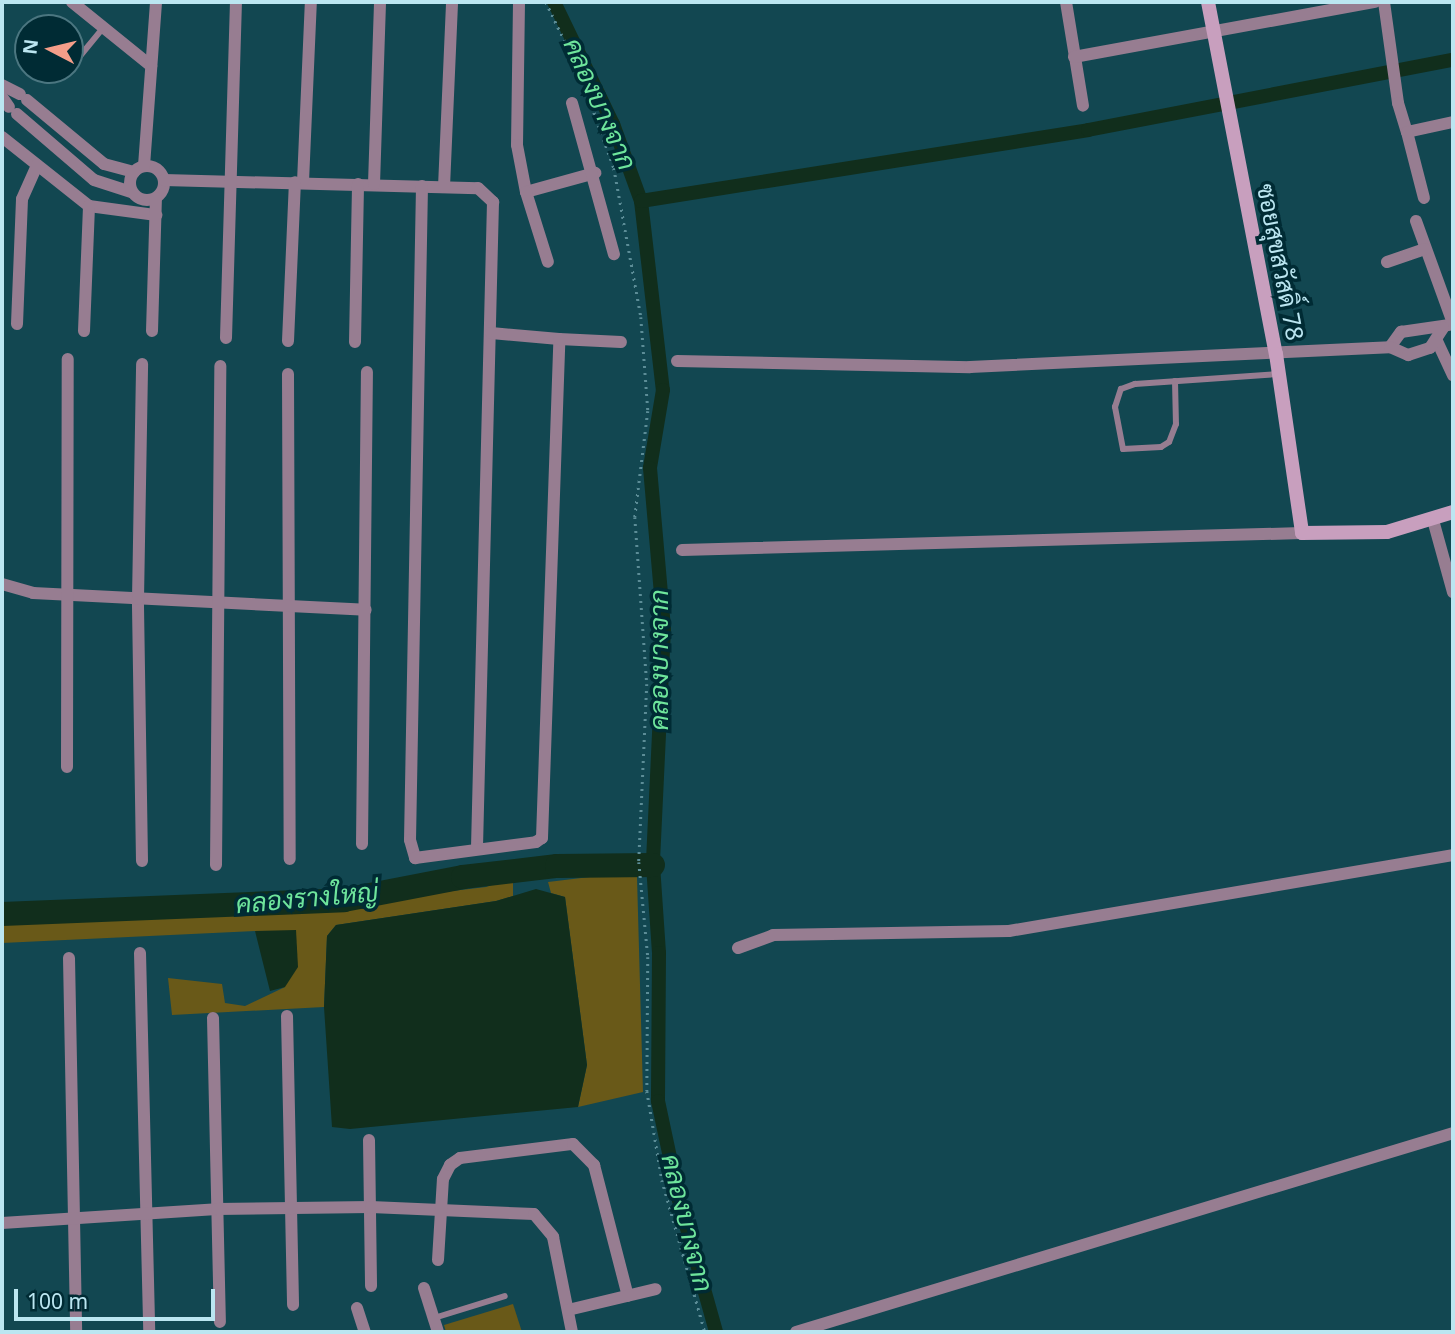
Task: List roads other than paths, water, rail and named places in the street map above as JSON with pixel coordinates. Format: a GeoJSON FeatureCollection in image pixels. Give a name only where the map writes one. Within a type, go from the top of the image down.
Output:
{"type":"FeatureCollection","features":[{"type":"Feature","properties":{"kind":"street"},"geometry":{"type":"LineString","coordinates":[[72,2],[150,66]]}},
{"type":"Feature","properties":{"kind":"street"},"geometry":{"type":"LineString","coordinates":[[131,192],[139,169],[156,2]]}},
{"type":"Feature","properties":{"kind":"street"},"geometry":{"type":"LineString","coordinates":[[226,338],[236,2]]}},
{"type":"Feature","properties":{"kind":"street"},"geometry":{"type":"LineString","coordinates":[[288,341],[311,2]]}},
{"type":"Feature","properties":{"kind":"street"},"geometry":{"type":"LineString","coordinates":[[374,184],[380,2]]}},
{"type":"Feature","properties":{"kind":"street"},"geometry":{"type":"LineString","coordinates":[[444,187],[452,2]]}},
{"type":"Feature","properties":{"kind":"street"},"geometry":{"type":"LineString","coordinates":[[519,2],[517,145],[526,192],[548,262]]}},
{"type":"Feature","properties":{"kind":"street"},"geometry":{"type":"LineString","coordinates":[[1066,2],[1083,106]]}},
{"type":"Feature","properties":{"kind":"street","name":"ซอยสุขสวัสดิ์ 78"},"geometry":{"type":"LineString","coordinates":[[1208,2],[1276,354],[1302,533]]}},
{"type":"Feature","properties":{"kind":"street"},"geometry":{"type":"LineString","coordinates":[[1074,57],[1375,2]]}},
{"type":"Feature","properties":{"kind":"street"},"geometry":{"type":"LineString","coordinates":[[1384,2],[1398,103],[1424,198]]}},
{"type":"Feature","properties":{"kind":"street"},"geometry":{"type":"LineString","coordinates":[[2,85],[24,97],[80,147],[104,164],[159,171],[164,180]]}},
{"type":"Feature","properties":{"kind":"street"},"geometry":{"type":"LineString","coordinates":[[572,103],[595,173],[614,254]]}},
{"type":"Feature","properties":{"kind":"street"},"geometry":{"type":"LineString","coordinates":[[9,106],[94,180],[131,192],[142,200],[156,198]]}},
{"type":"Feature","properties":{"kind":"street"},"geometry":{"type":"LineString","coordinates":[[1407,132],[1453,122]]}},
{"type":"Feature","properties":{"kind":"street"},"geometry":{"type":"LineString","coordinates":[[2,137],[89,206],[156,215]]}},
{"type":"Feature","properties":{"kind":"street"},"geometry":{"type":"LineString","coordinates":[[70,160],[80,147]]}},
{"type":"Feature","properties":{"kind":"street"},"geometry":{"type":"LineString","coordinates":[[17,324],[22,199],[37,165]]}},
{"type":"Feature","properties":{"kind":"street"},"geometry":{"type":"LineString","coordinates":[[526,192],[595,173]]}},
{"type":"Feature","properties":{"kind":"street"},"geometry":{"type":"LineString","coordinates":[[164,180],[232,179],[478,188],[493,202],[477,848]]}},
{"type":"Feature","properties":{"kind":"street"},"geometry":{"type":"LineString","coordinates":[[152,331],[156,198],[164,180]]}},
{"type":"Feature","properties":{"kind":"street"},"geometry":{"type":"LineString","coordinates":[[355,342],[358,184]]}},
{"type":"Feature","properties":{"kind":"street"},"geometry":{"type":"LineString","coordinates":[[422,186],[410,849],[420,858],[477,848],[536,842],[542,838],[559,339]]}},
{"type":"Feature","properties":{"kind":"street"},"geometry":{"type":"LineString","coordinates":[[84,331],[89,206]]}},
{"type":"Feature","properties":{"kind":"street"},"geometry":{"type":"LineString","coordinates":[[1416,222],[1450,324]]}},
{"type":"Feature","properties":{"kind":"street"},"geometry":{"type":"LineString","coordinates":[[1387,262],[1425,249]]}},
{"type":"Feature","properties":{"kind":"street"},"geometry":{"type":"LineString","coordinates":[[1390,348],[1401,332],[1423,326],[1450,324]]}},
{"type":"Feature","properties":{"kind":"street"},"geometry":{"type":"LineString","coordinates":[[677,361],[970,367],[1390,348],[1408,355],[1437,341],[1450,324]]}},
{"type":"Feature","properties":{"kind":"street"},"geometry":{"type":"LineString","coordinates":[[491,333],[621,342]]}},
{"type":"Feature","properties":{"kind":"street"},"geometry":{"type":"LineString","coordinates":[[1437,341],[1453,376]]}},
{"type":"Feature","properties":{"kind":"street"},"geometry":{"type":"LineString","coordinates":[[67,767],[68,359]]}},
{"type":"Feature","properties":{"kind":"street"},"geometry":{"type":"LineString","coordinates":[[142,363],[138,599],[142,861]]}},
{"type":"Feature","properties":{"kind":"street"},"geometry":{"type":"LineString","coordinates":[[216,865],[216,603],[220,366]]}},
{"type":"Feature","properties":{"kind":"street"},"geometry":{"type":"LineString","coordinates":[[362,844],[367,372]]}},
{"type":"Feature","properties":{"kind":"street"},"geometry":{"type":"LineString","coordinates":[[288,374],[286,607],[290,859]]}},
{"type":"Feature","properties":{"kind":"street"},"geometry":{"type":"LineString","coordinates":[[682,550],[1387,532],[1453,512]]}},
{"type":"Feature","properties":{"kind":"street"},"geometry":{"type":"LineString","coordinates":[[1433,520],[1453,592]]}},
{"type":"Feature","properties":{"kind":"street"},"geometry":{"type":"LineString","coordinates":[[2,584],[33,593],[366,610]]}},
{"type":"Feature","properties":{"kind":"street"},"geometry":{"type":"LineString","coordinates":[[738,948],[773,935],[1009,931],[1453,855]]}},
{"type":"Feature","properties":{"kind":"street"},"geometry":{"type":"LineString","coordinates":[[140,953],[143,1214],[149,1332]]}},
{"type":"Feature","properties":{"kind":"street"},"geometry":{"type":"LineString","coordinates":[[69,958],[76,1332]]}},
{"type":"Feature","properties":{"kind":"street"},"geometry":{"type":"LineString","coordinates":[[287,1016],[294,1208],[293,1305]]}},
{"type":"Feature","properties":{"kind":"street"},"geometry":{"type":"LineString","coordinates":[[213,1018],[220,1322]]}},
{"type":"Feature","properties":{"kind":"street"},"geometry":{"type":"LineString","coordinates":[[796,1332],[1453,1133]]}},
{"type":"Feature","properties":{"kind":"street"},"geometry":{"type":"LineString","coordinates":[[369,1140],[371,1286]]}},
{"type":"Feature","properties":{"kind":"street"},"geometry":{"type":"LineString","coordinates":[[438,1260],[443,1179],[460,1158],[573,1144],[594,1165],[628,1296]]}},
{"type":"Feature","properties":{"kind":"street"},"geometry":{"type":"LineString","coordinates":[[2,1223],[217,1209],[371,1207],[534,1214],[541,1219],[558,1251],[572,1332]]}},
{"type":"Feature","properties":{"kind":"street"},"geometry":{"type":"LineString","coordinates":[[424,1289],[438,1332]]}},
{"type":"Feature","properties":{"kind":"street"},"geometry":{"type":"LineString","coordinates":[[568,1310],[656,1289]]}},
{"type":"Feature","properties":{"kind":"street"},"geometry":{"type":"LineString","coordinates":[[357,1308],[365,1332]]}},
{"type":"Feature","properties":{"kind":"lane"},"geometry":{"type":"LineString","coordinates":[[84,51],[103,28]]}},
{"type":"Feature","properties":{"kind":"lane"},"geometry":{"type":"LineString","coordinates":[[1175,381],[1176,424],[1169,442],[1161,447],[1123,449],[1115,415],[1118,392],[1135,384],[1175,381],[1278,374]]}},
{"type":"Feature","properties":{"kind":"lane"},"geometry":{"type":"LineString","coordinates":[[434,1318],[505,1296]]}},
{"type":"Feature","properties":{"kind":"waterway","name":"คลองบางจาก"},"geometry":{"type":"LineString","coordinates":[[554,2],[613,124],[641,201],[663,390],[650,468],[664,628],[653,865],[659,953],[658,1101],[679,1200],[716,1332]]}},
{"type":"Feature","properties":{"kind":"waterway"},"geometry":{"type":"LineString","coordinates":[[641,201],[1088,130],[1453,60]]}},
{"type":"Feature","properties":{"kind":"waterway","name":"คลองรางใหญ่"},"geometry":{"type":"LineString","coordinates":[[2,914],[344,900],[463,877],[557,866],[653,865]]}}]}
